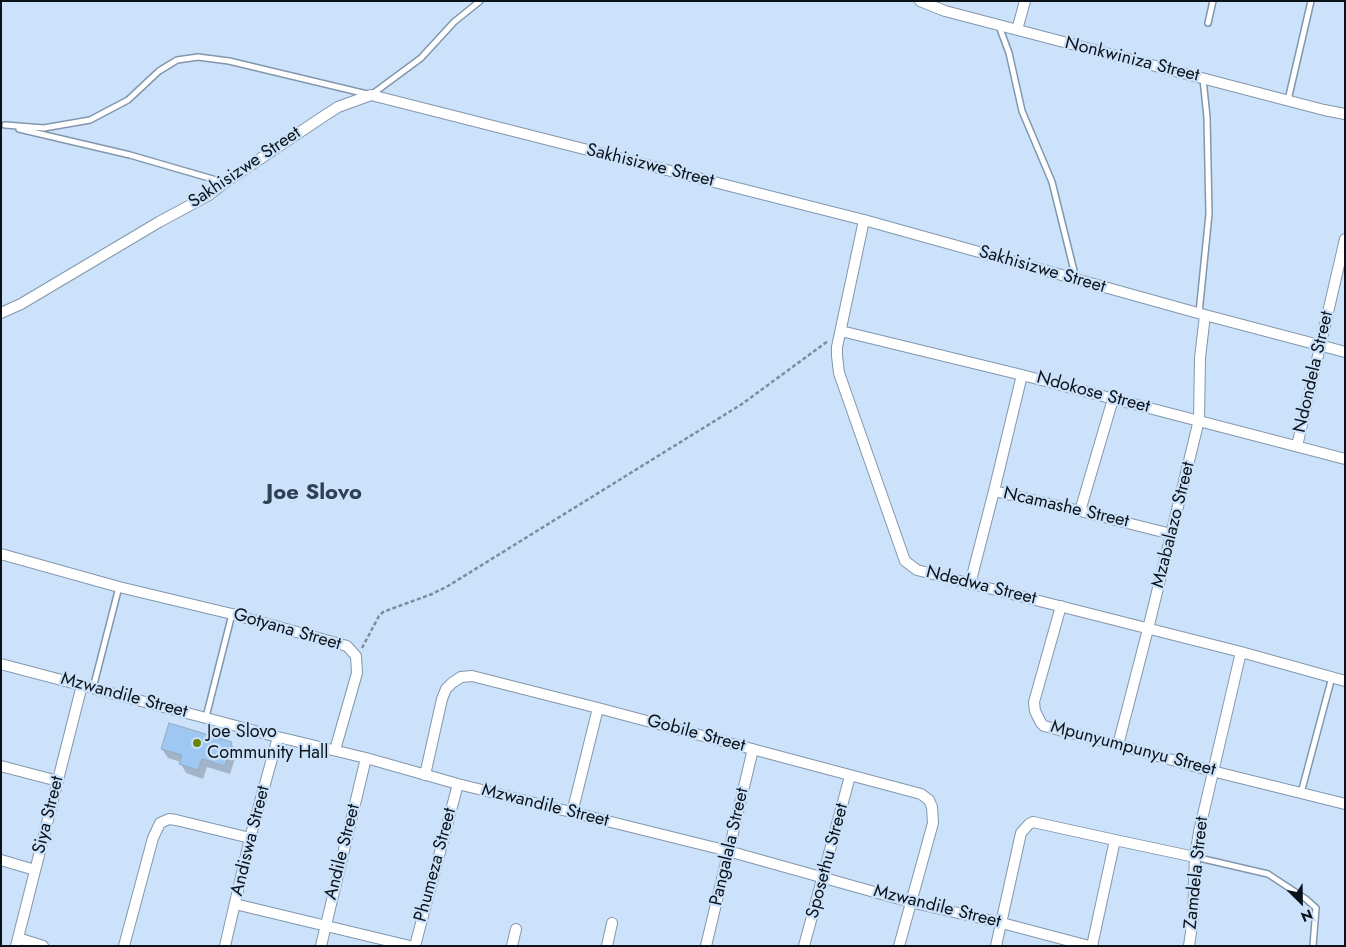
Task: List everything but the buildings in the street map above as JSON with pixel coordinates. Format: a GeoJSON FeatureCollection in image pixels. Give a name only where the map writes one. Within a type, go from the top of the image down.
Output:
{"type":"FeatureCollection","features":[{"type":"Feature","properties":{"kind":"street","name":"Nonkwiniza Street"},"geometry":{"type":"LineString","coordinates":[[920,1],[944,11],[1345,114]]}},
{"type":"Feature","properties":{"kind":"street"},"geometry":{"type":"LineString","coordinates":[[1017,30],[1025,1]]}},
{"type":"Feature","properties":{"kind":"street","name":"Sakhisizwe Street"},"geometry":{"type":"LineString","coordinates":[[1,313],[21,304],[159,222],[209,195],[338,107],[371,95],[864,220],[1345,352]]}},
{"type":"Feature","properties":{"kind":"street","name":"Ndedwa Street"},"geometry":{"type":"LineString","coordinates":[[864,220],[841,331],[837,356],[839,373],[905,561],[917,570],[1345,680]]}},
{"type":"Feature","properties":{"kind":"street","name":"Ndondela Street"},"geometry":{"type":"LineString","coordinates":[[1297,446],[1345,240]]}},
{"type":"Feature","properties":{"kind":"street","name":"Mzabalazo Street"},"geometry":{"type":"LineString","coordinates":[[1118,744],[1199,420],[1202,314]]}},
{"type":"Feature","properties":{"kind":"street","name":"Ndokose Street"},"geometry":{"type":"LineString","coordinates":[[841,331],[1022,375],[1345,459]]}},
{"type":"Feature","properties":{"kind":"street"},"geometry":{"type":"LineString","coordinates":[[994,492],[1022,375]]}},
{"type":"Feature","properties":{"kind":"street"},"geometry":{"type":"LineString","coordinates":[[1080,511],[1113,399]]}},
{"type":"Feature","properties":{"kind":"street","name":"Ncamashe Street"},"geometry":{"type":"LineString","coordinates":[[970,584],[994,492],[1171,534]]}},
{"type":"Feature","properties":{"kind":"street","name":"Gotyana Street"},"geometry":{"type":"LineString","coordinates":[[1,554],[119,587],[232,614],[347,646],[356,656],[357,673],[335,750]]}},
{"type":"Feature","properties":{"kind":"street","name":"Mpunyumpunyu Street"},"geometry":{"type":"LineString","coordinates":[[1061,606],[1034,702],[1034,711],[1044,726],[1345,804]]}},
{"type":"Feature","properties":{"kind":"street","name":"Zamdela Street"},"geometry":{"type":"LineString","coordinates":[[1189,946],[1193,918],[1195,857],[1204,806],[1241,652]]}},
{"type":"Feature","properties":{"kind":"street","name":"Mzwandile Street"},"geometry":{"type":"LineString","coordinates":[[1,664],[278,737],[366,758],[458,784],[728,851],[910,902],[1090,946]]}},
{"type":"Feature","properties":{"kind":"street","name":"Gobile Street"},"geometry":{"type":"LineString","coordinates":[[425,774],[442,699],[446,690],[461,677],[472,676],[921,794],[932,807],[933,823],[899,946]]}},
{"type":"Feature","properties":{"kind":"street","name":"Siya Street"},"geometry":{"type":"LineString","coordinates":[[17,942],[82,685]]}},
{"type":"Feature","properties":{"kind":"street"},"geometry":{"type":"LineString","coordinates":[[572,813],[598,708]]}},
{"type":"Feature","properties":{"kind":"street","name":"Andiswa Street"},"geometry":{"type":"LineString","coordinates":[[224,946],[250,838],[278,737]]}},
{"type":"Feature","properties":{"kind":"street","name":"Pangalala Street"},"geometry":{"type":"LineString","coordinates":[[706,946],[753,749]]}},
{"type":"Feature","properties":{"kind":"street","name":"Andile Street"},"geometry":{"type":"LineString","coordinates":[[320,946],[366,758]]}},
{"type":"Feature","properties":{"kind":"street"},"geometry":{"type":"LineString","coordinates":[[1,766],[58,781]]}},
{"type":"Feature","properties":{"kind":"street","name":"Sposethu Street"},"geometry":{"type":"LineString","coordinates":[[804,946],[824,878],[850,776]]}},
{"type":"Feature","properties":{"kind":"street","name":"Phumeza Street"},"geometry":{"type":"LineString","coordinates":[[414,946],[458,784]]}},
{"type":"Feature","properties":{"kind":"street"},"geometry":{"type":"LineString","coordinates":[[124,946],[153,838],[160,823],[169,819],[176,820],[250,838]]}},
{"type":"Feature","properties":{"kind":"street"},"geometry":{"type":"LineString","coordinates":[[996,946],[1021,833],[1028,824],[1033,822],[1195,857]]}},
{"type":"Feature","properties":{"kind":"street"},"geometry":{"type":"LineString","coordinates":[[1090,946],[1115,840]]}},
{"type":"Feature","properties":{"kind":"street"},"geometry":{"type":"LineString","coordinates":[[1,860],[35,870]]}},
{"type":"Feature","properties":{"kind":"street"},"geometry":{"type":"LineString","coordinates":[[235,904],[326,924],[410,946]]}},
{"type":"Feature","properties":{"kind":"street"},"geometry":{"type":"LineString","coordinates":[[607,946],[612,923]]}},
{"type":"Feature","properties":{"kind":"street"},"geometry":{"type":"LineString","coordinates":[[512,946],[516,929]]}},
{"type":"Feature","properties":{"kind":"street"},"geometry":{"type":"LineString","coordinates":[[17,942],[43,946]]}},
{"type":"Feature","properties":{"kind":"lane"},"geometry":{"type":"LineString","coordinates":[[3,125],[44,128],[90,120],[128,100],[159,71],[177,60],[198,57],[229,61],[371,95],[421,58],[454,22],[480,1]]}},
{"type":"Feature","properties":{"kind":"lane"},"geometry":{"type":"LineString","coordinates":[[1208,23],[1213,1]]}},
{"type":"Feature","properties":{"kind":"lane"},"geometry":{"type":"LineString","coordinates":[[1288,100],[1311,1]]}},
{"type":"Feature","properties":{"kind":"lane"},"geometry":{"type":"LineString","coordinates":[[999,25],[1009,53],[1022,111],[1052,182],[1076,279]]}},
{"type":"Feature","properties":{"kind":"lane"},"geometry":{"type":"LineString","coordinates":[[1202,314],[1209,214],[1207,104],[1203,78]]}},
{"type":"Feature","properties":{"kind":"lane"},"geometry":{"type":"LineString","coordinates":[[3,125],[130,155],[224,183]]}},
{"type":"Feature","properties":{"kind":"lane"},"geometry":{"type":"LineString","coordinates":[[93,688],[119,587]]}},
{"type":"Feature","properties":{"kind":"lane"},"geometry":{"type":"LineString","coordinates":[[206,717],[232,614]]}},
{"type":"Feature","properties":{"kind":"lane"},"geometry":{"type":"LineString","coordinates":[[1301,793],[1332,677]]}},
{"type":"Feature","properties":{"kind":"lane"},"geometry":{"type":"LineString","coordinates":[[1195,857],[1268,874],[1306,899],[1316,908],[1313,946]]}},
{"type":"Feature","properties":{"kind":"path"},"geometry":{"type":"LineString","coordinates":[[356,656],[366,644],[379,616],[383,612],[448,586],[742,404],[841,331]]}},
{"type":"Feature","properties":{"kind":"place","name":"Joe Slovo Community Hall"},"geometry":{"type":"Point","coordinates":[197,743]}},
{"type":"Feature","properties":{"kind":"district","name":"Joe Slovo"},"geometry":{"type":"Point","coordinates":[314,494]}}]}
